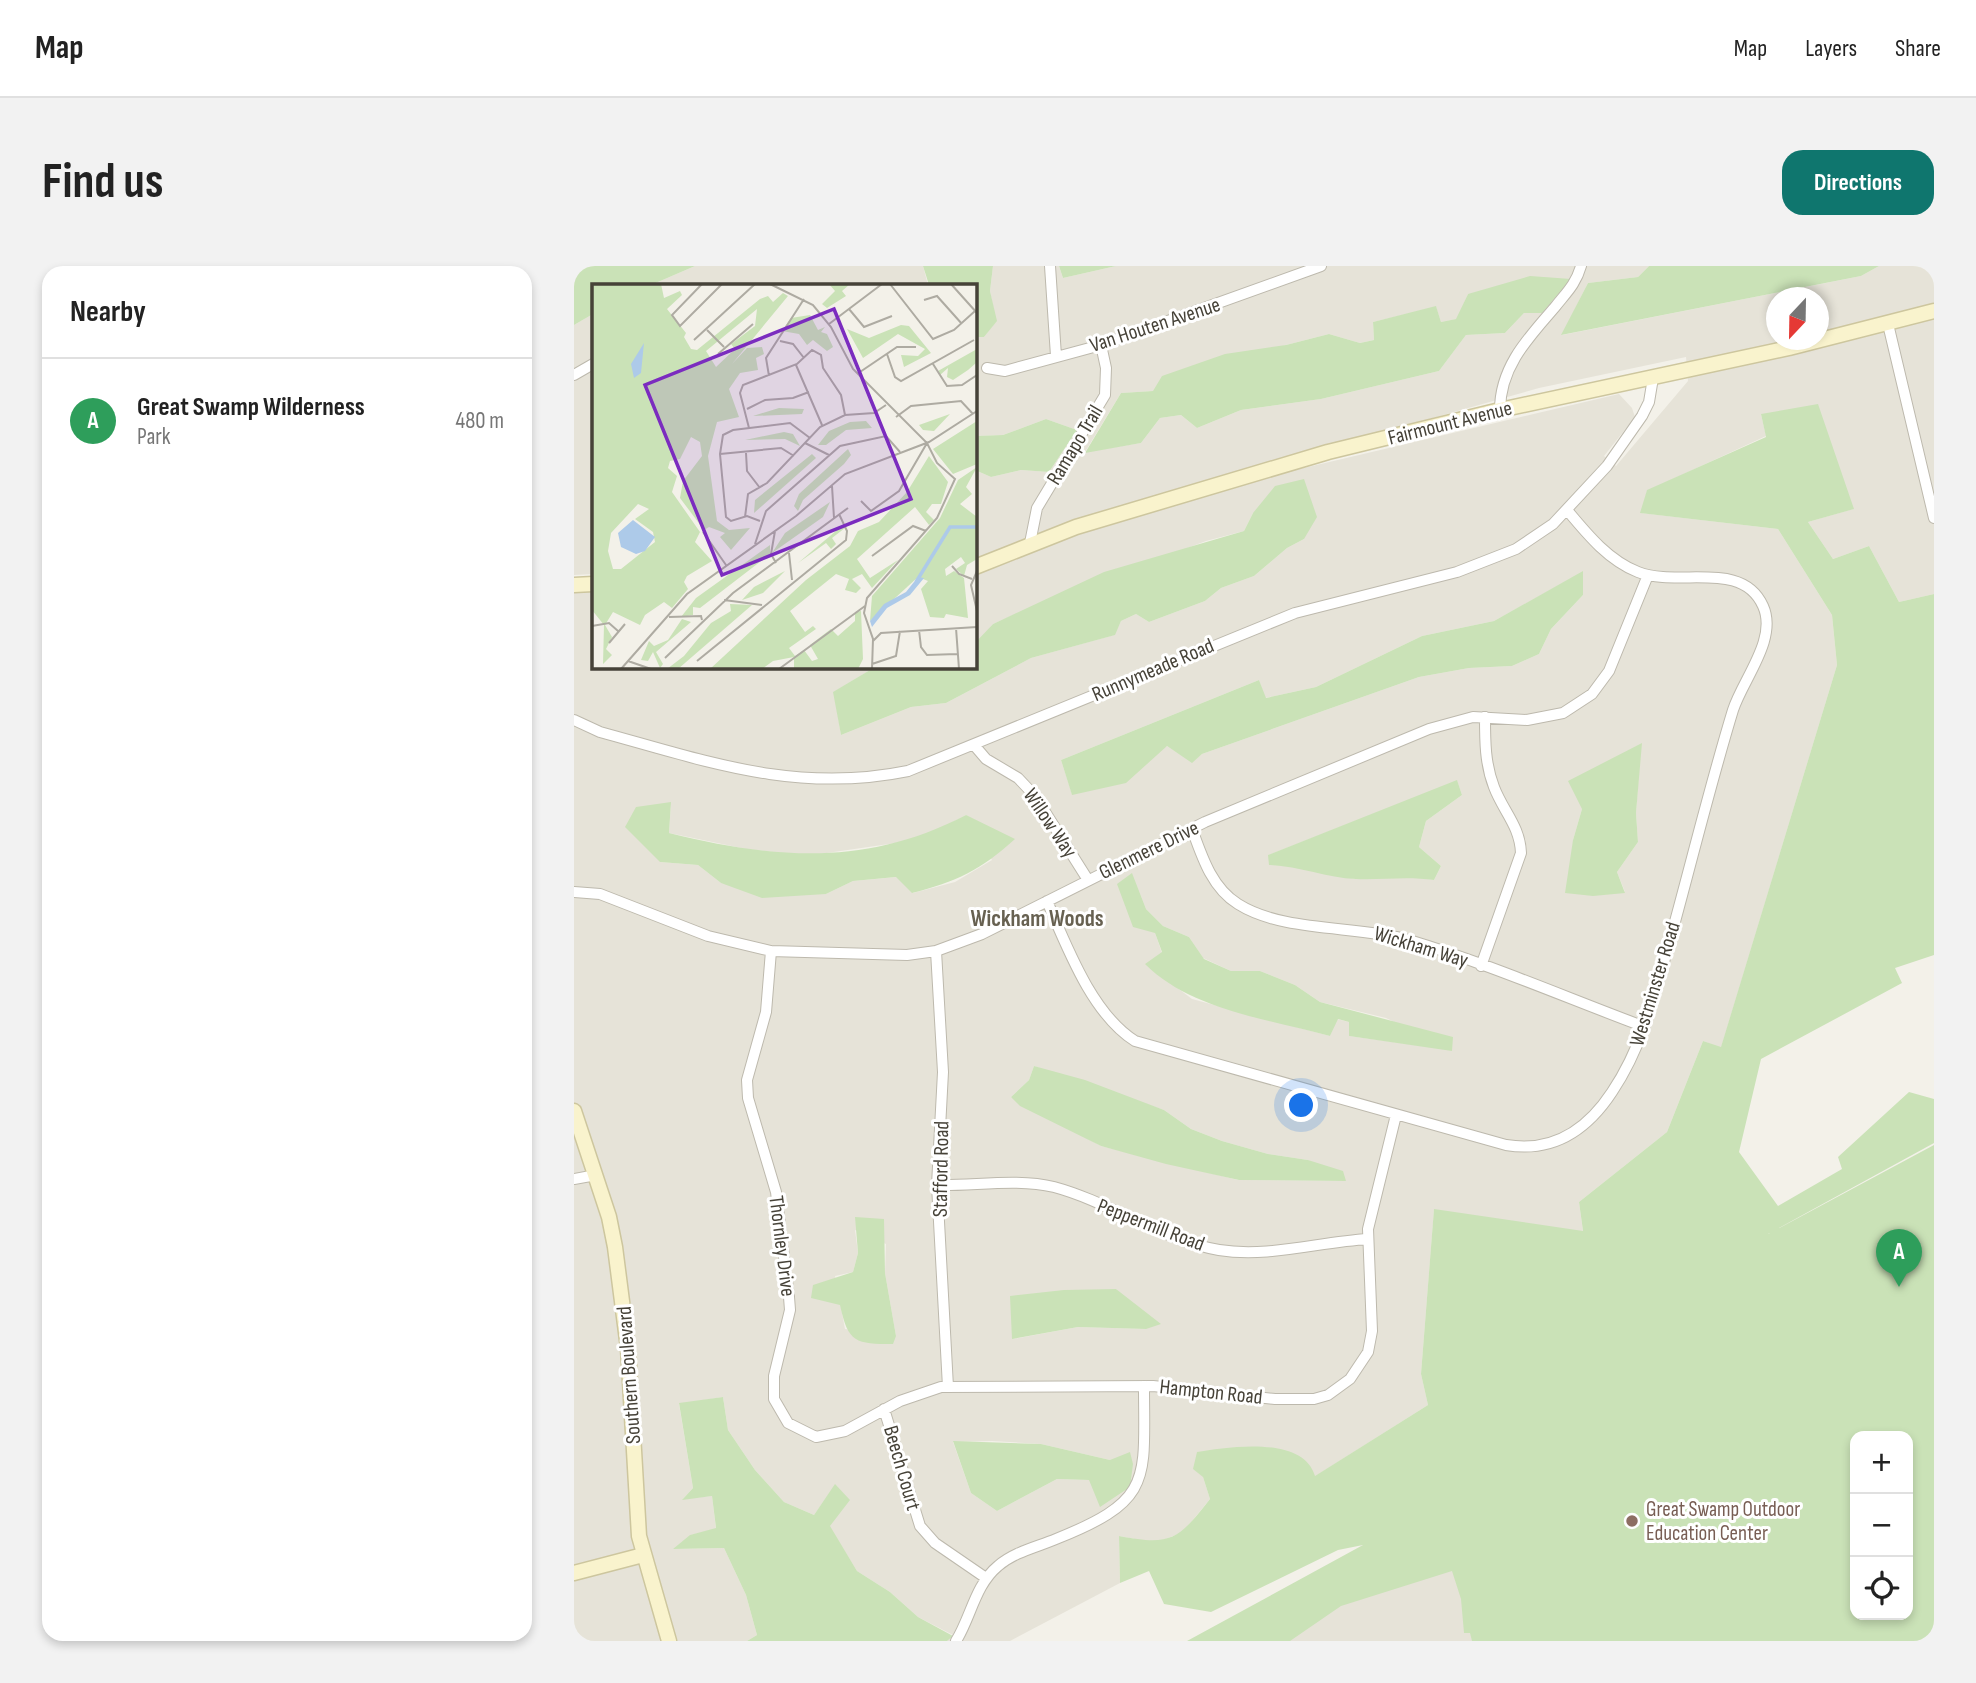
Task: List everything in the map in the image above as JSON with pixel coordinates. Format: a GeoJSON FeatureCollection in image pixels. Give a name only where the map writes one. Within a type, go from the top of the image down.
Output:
{"type":"FeatureCollection","features":[{"type":"Feature","properties":{"kind":"main road","name":"Fairmount Avenue"},"geometry":{"type":"LineString","coordinates":[[976,567],[1030,543],[1096,520],[1328,452],[1500,410],[1888,324],[1934,311]]}},
{"type":"Feature","properties":{"kind":"main road"},"geometry":{"type":"LineString","coordinates":[[574,585],[592,584]]}},
{"type":"Feature","properties":{"kind":"main road","name":"Southern Boulevard"},"geometry":{"type":"LineString","coordinates":[[574,1111],[609,1217],[622,1287],[637,1519],[643,1555],[669,1641]]}},
{"type":"Feature","properties":{"kind":"main road"},"geometry":{"type":"LineString","coordinates":[[574,1573],[643,1555]]}},
{"type":"Feature","properties":{"kind":"street"},"geometry":{"type":"LineString","coordinates":[[1050,266],[1056,356]]}},
{"type":"Feature","properties":{"kind":"street","name":"Van Houten Avenue"},"geometry":{"type":"LineString","coordinates":[[987,368],[1005,371],[1101,345],[1321,266]]}},
{"type":"Feature","properties":{"kind":"street"},"geometry":{"type":"LineString","coordinates":[[1500,410],[1500,388],[1513,360],[1570,290],[1581,266]]}},
{"type":"Feature","properties":{"kind":"street"},"geometry":{"type":"LineString","coordinates":[[1888,324],[1934,518]]}},
{"type":"Feature","properties":{"kind":"street","name":"Ramapo Trail"},"geometry":{"type":"LineString","coordinates":[[1030,543],[1037,508],[1104,395],[1106,368],[1101,345]]}},
{"type":"Feature","properties":{"kind":"street"},"geometry":{"type":"LineString","coordinates":[[574,375],[592,365]]}},
{"type":"Feature","properties":{"kind":"street","name":"Runnymeade Road"},"geometry":{"type":"LineString","coordinates":[[574,720],[600,732],[749,772],[809,779],[871,778],[908,771],[1296,613],[1457,572],[1502,556],[1553,524],[1607,466],[1642,416],[1649,402],[1653,378]]}},
{"type":"Feature","properties":{"kind":"street","name":"Westminster Road"},"geometry":{"type":"LineString","coordinates":[[1046,901],[1099,1007],[1125,1035],[1158,1050],[1521,1147],[1563,1140],[1588,1122],[1611,1093],[1645,1027],[1734,707],[1764,641],[1766,623],[1763,604],[1742,583],[1725,577],[1681,580],[1648,575],[1624,565],[1601,548],[1567,510]]}},
{"type":"Feature","properties":{"kind":"street","name":"Glenmere Drive"},"geometry":{"type":"LineString","coordinates":[[574,892],[600,894],[708,936],[771,951],[882,955],[936,951],[959,945],[1192,829],[1429,729],[1485,717],[1527,720],[1550,717],[1574,708],[1592,694],[1616,658],[1648,575]]}},
{"type":"Feature","properties":{"kind":"street"},"geometry":{"type":"LineString","coordinates":[[1481,966],[1521,853],[1519,835],[1501,804],[1487,767],[1485,717]]}},
{"type":"Feature","properties":{"kind":"street","name":"Willow Way"},"geometry":{"type":"LineString","coordinates":[[974,745],[986,759],[1018,778],[1035,796],[1088,880]]}},
{"type":"Feature","properties":{"kind":"street","name":"Wickham Way"},"geometry":{"type":"LineString","coordinates":[[1192,829],[1219,888],[1235,903],[1254,913],[1389,935],[1645,1027]]}},
{"type":"Feature","properties":{"kind":"street","name":"Thornley Drive"},"geometry":{"type":"LineString","coordinates":[[771,951],[766,1012],[747,1087],[749,1109],[776,1192],[789,1297],[790,1310],[774,1376],[774,1399],[788,1423],[816,1437],[845,1431],[884,1409],[926,1391],[948,1387],[1144,1385]]}},
{"type":"Feature","properties":{"kind":"street","name":"Stafford Road"},"geometry":{"type":"LineString","coordinates":[[936,951],[943,1072],[937,1185],[948,1387]]}},
{"type":"Feature","properties":{"kind":"street","name":"Hampton Road"},"geometry":{"type":"LineString","coordinates":[[956,1641],[986,1578],[1004,1561],[1111,1512],[1128,1499],[1144,1465],[1144,1385],[1301,1401],[1328,1395],[1358,1370],[1370,1342],[1368,1239],[1374,1196],[1396,1115]]}},
{"type":"Feature","properties":{"kind":"street"},"geometry":{"type":"LineString","coordinates":[[574,1179],[596,1175]]}},
{"type":"Feature","properties":{"kind":"street","name":"Peppermill Road"},"geometry":{"type":"LineString","coordinates":[[937,1185],[1027,1184],[1054,1187],[1183,1239],[1233,1251],[1259,1252],[1368,1239]]}},
{"type":"Feature","properties":{"kind":"street","name":"Beech Court"},"geometry":{"type":"LineString","coordinates":[[884,1409],[920,1526],[935,1543],[986,1578]]}},
{"type":"Feature","properties":{"kind":"shaded area"},"geometry":{"type":"Polygon","coordinates":[[[695,266],[923,266],[928,284],[653,284],[695,266]]]}},
{"type":"Feature","properties":{"kind":"shaded area"},"geometry":{"type":"Polygon","coordinates":[[[993,266],[1059,266],[1063,278],[1116,266],[1649,266],[1638,277],[1588,283],[1562,335],[1766,295],[1766,350],[1829,350],[1829,287],[1805,287],[1861,276],[1879,266],[1934,266],[1934,594],[1899,602],[1869,546],[1833,559],[1808,522],[1853,509],[1761,414],[1766,436],[1647,491],[1641,513],[1778,529],[1832,615],[1837,665],[1721,1048],[1703,1041],[1667,1132],[1579,1202],[1583,1232],[1434,1210],[1421,1374],[1428,1405],[1314,1477],[1203,1477],[1210,1499],[1183,1532],[1156,1543],[1119,1536],[1120,1583],[1010,1641],[947,1641],[953,1635],[918,1617],[890,1592],[857,1571],[829,1526],[835,1485],[814,1515],[784,1502],[755,1470],[728,1430],[723,1397],[679,1404],[693,1488],[683,1499],[712,1496],[716,1529],[691,1535],[674,1549],[724,1548],[746,1595],[757,1635],[747,1641],[574,1641],[574,592],[592,591],[592,668],[873,668],[834,692],[841,735],[911,707],[946,703],[1031,658],[1114,635],[1121,621],[1136,614],[1149,622],[1205,601],[1221,588],[1254,576],[1287,548],[1304,539],[1253,513],[1244,531],[1206,541],[1041,603],[993,624],[976,644],[976,573],[1055,540],[1274,475],[1619,394],[1632,408],[1635,417],[1604,456],[1616,466],[1688,381],[1686,357],[1539,388],[1326,448],[976,563],[976,470],[991,477],[1021,470],[1049,472],[1077,430],[1046,419],[1003,435],[976,436],[976,337],[984,337],[996,321],[990,291],[993,266]],[[1468,294],[1457,319],[1441,322],[1436,307],[1373,322],[1374,340],[1360,343],[1329,334],[1286,345],[1153,391],[1121,393],[1085,452],[1141,443],[1160,418],[1181,415],[1197,428],[1241,410],[1321,399],[1439,371],[1466,335],[1505,333],[1524,313],[1468,294]],[[1583,572],[1494,621],[1422,636],[1316,687],[1265,698],[1259,680],[1061,760],[1072,794],[1167,746],[1192,762],[1202,754],[1419,677],[1469,668],[1512,666],[1539,654],[1551,629],[1583,595],[1583,572]],[[1641,744],[1582,809],[1573,840],[1625,892],[1617,872],[1638,842],[1636,813],[1641,744]],[[1457,781],[1269,855],[1269,865],[1296,866],[1355,879],[1408,876],[1434,880],[1441,866],[1419,847],[1426,821],[1462,795],[1457,781]],[[671,802],[660,862],[698,865],[721,883],[826,894],[853,881],[897,877],[913,893],[955,882],[992,860],[966,815],[930,834],[896,843],[806,856],[746,849],[669,833],[671,802]],[[1132,874],[1162,953],[1146,964],[1192,999],[1330,1036],[1337,1019],[1349,1022],[1349,1036],[1452,1050],[1386,1018],[1320,1002],[1295,985],[1260,971],[1231,971],[1203,958],[1189,937],[1163,926],[1146,909],[1132,874]],[[1034,1066],[1029,1080],[1011,1097],[1101,1146],[1238,1180],[1346,1181],[1308,1160],[1268,1154],[1222,1141],[1191,1129],[1164,1110],[1034,1066]],[[855,1230],[858,1253],[853,1272],[835,1276],[845,1329],[896,1336],[885,1273],[886,1244],[855,1230]],[[1116,1289],[1013,1339],[1078,1327],[1146,1329],[1116,1289]],[[953,1442],[971,1493],[997,1511],[1057,1479],[1089,1480],[1110,1460],[1041,1444],[953,1442]]]}},
{"type":"Feature","properties":{"kind":"shaded area"},"geometry":{"type":"Polygon","coordinates":[[[592,315],[592,574],[574,575],[574,325],[592,315]]]}},
{"type":"Feature","properties":{"kind":"shaded area"},"geometry":{"type":"Polygon","coordinates":[[[1408,1537],[1458,1575],[1476,1641],[1212,1641],[1408,1537]]]}},
{"type":"Feature","properties":{"kind":"green space"},"geometry":{"type":"Polygon","coordinates":[[[574,266],[695,266],[653,284],[592,284],[592,315],[574,325],[574,266]]]}},
{"type":"Feature","properties":{"kind":"green space"},"geometry":{"type":"Polygon","coordinates":[[[923,266],[993,266],[990,291],[997,321],[984,337],[976,337],[976,284],[929,284],[923,266]]]}},
{"type":"Feature","properties":{"kind":"green space"},"geometry":{"type":"Polygon","coordinates":[[[1059,266],[1116,266],[1063,278],[1059,266]]]}},
{"type":"Feature","properties":{"kind":"green space"},"geometry":{"type":"Polygon","coordinates":[[[1649,266],[1879,266],[1861,276],[1805,287],[1766,287],[1766,295],[1561,335],[1588,283],[1638,277],[1649,266]]]}},
{"type":"Feature","properties":{"kind":"green space"},"geometry":{"type":"Polygon","coordinates":[[[1530,276],[1571,279],[1542,313],[1524,313],[1505,333],[1466,335],[1439,371],[1321,399],[1241,410],[1197,428],[1181,415],[1160,418],[1141,443],[1085,453],[1121,393],[1153,391],[1162,376],[1225,354],[1286,345],[1329,334],[1360,343],[1374,340],[1373,322],[1436,306],[1441,322],[1456,319],[1468,294],[1530,276]]]}},
{"type":"Feature","properties":{"kind":"green space"},"geometry":{"type":"Polygon","coordinates":[[[1818,404],[1854,509],[1808,522],[1833,559],[1869,546],[1899,602],[1934,594],[1934,955],[1895,968],[1902,983],[1761,1059],[1739,1152],[1778,1206],[1842,1169],[1838,1157],[1909,1092],[1934,1099],[1934,1143],[1768,1234],[1934,1145],[1934,1641],[1472,1641],[1470,1633],[1464,1633],[1461,1599],[1452,1571],[1341,1606],[1290,1641],[1187,1641],[1363,1545],[1338,1550],[1211,1612],[1164,1604],[1149,1571],[1120,1583],[1119,1536],[1162,1539],[1172,1537],[1190,1523],[1210,1499],[1203,1477],[1193,1469],[1197,1452],[1245,1447],[1281,1449],[1296,1454],[1308,1463],[1315,1476],[1428,1405],[1421,1374],[1434,1209],[1583,1231],[1579,1202],[1667,1132],[1703,1041],[1721,1047],[1837,665],[1832,615],[1778,529],[1640,513],[1647,490],[1766,437],[1761,414],[1818,404]]]}},
{"type":"Feature","properties":{"kind":"green space"},"geometry":{"type":"Polygon","coordinates":[[[1046,419],[1077,430],[1049,472],[1021,470],[991,477],[976,470],[976,436],[1003,435],[1046,419]]]}},
{"type":"Feature","properties":{"kind":"green space"},"geometry":{"type":"Polygon","coordinates":[[[1304,479],[1317,517],[1304,539],[1287,548],[1254,576],[1221,588],[1205,601],[1149,622],[1136,614],[1121,621],[1115,635],[1031,658],[946,703],[911,707],[841,735],[833,692],[873,668],[976,668],[976,642],[993,624],[1104,572],[1244,531],[1253,513],[1275,486],[1304,479]]]}},
{"type":"Feature","properties":{"kind":"green space"},"geometry":{"type":"Polygon","coordinates":[[[1583,571],[1583,595],[1551,629],[1539,654],[1512,666],[1469,668],[1419,677],[1202,754],[1192,763],[1167,746],[1126,783],[1072,795],[1061,760],[1259,680],[1266,698],[1316,687],[1422,636],[1494,621],[1583,571]]]}},
{"type":"Feature","properties":{"kind":"green space"},"geometry":{"type":"Polygon","coordinates":[[[1642,743],[1636,813],[1638,842],[1617,872],[1625,893],[1593,896],[1565,893],[1573,840],[1582,809],[1568,781],[1642,743]]]}},
{"type":"Feature","properties":{"kind":"green space"},"geometry":{"type":"Polygon","coordinates":[[[1457,780],[1462,795],[1426,821],[1419,847],[1441,866],[1434,880],[1345,878],[1269,865],[1268,855],[1457,780]]]}},
{"type":"Feature","properties":{"kind":"green space"},"geometry":{"type":"Polygon","coordinates":[[[671,802],[669,833],[708,842],[783,852],[820,853],[892,843],[929,832],[966,815],[1015,839],[967,874],[912,893],[896,877],[853,881],[826,894],[762,898],[721,883],[698,865],[660,862],[625,827],[636,807],[671,802]]]}},
{"type":"Feature","properties":{"kind":"green space"},"geometry":{"type":"Polygon","coordinates":[[[1132,873],[1146,909],[1163,926],[1189,937],[1204,959],[1231,971],[1260,971],[1295,985],[1320,1002],[1453,1037],[1452,1051],[1349,1036],[1349,1022],[1338,1019],[1330,1036],[1232,1011],[1185,992],[1164,980],[1145,964],[1162,952],[1155,933],[1133,927],[1117,884],[1132,873]]]}},
{"type":"Feature","properties":{"kind":"green space"},"geometry":{"type":"Polygon","coordinates":[[[1034,1066],[1085,1080],[1164,1110],[1191,1129],[1222,1141],[1268,1154],[1308,1160],[1343,1171],[1346,1181],[1239,1180],[1101,1146],[1020,1106],[1011,1097],[1029,1080],[1034,1066]]]}},
{"type":"Feature","properties":{"kind":"green space"},"geometry":{"type":"Polygon","coordinates":[[[855,1217],[884,1219],[885,1273],[896,1336],[893,1344],[862,1342],[856,1339],[846,1327],[840,1305],[811,1298],[813,1285],[853,1272],[858,1253],[855,1217]]]}},
{"type":"Feature","properties":{"kind":"green space"},"geometry":{"type":"Polygon","coordinates":[[[1116,1289],[1161,1324],[1146,1329],[1078,1327],[1012,1339],[1010,1296],[1064,1290],[1116,1289]]]}},
{"type":"Feature","properties":{"kind":"green space"},"geometry":{"type":"Polygon","coordinates":[[[723,1397],[728,1430],[755,1470],[784,1502],[814,1515],[835,1484],[850,1500],[830,1526],[857,1571],[890,1592],[918,1617],[953,1636],[947,1641],[747,1641],[757,1635],[746,1595],[724,1548],[673,1549],[690,1535],[716,1528],[712,1496],[682,1500],[693,1488],[679,1403],[723,1397]]]}},
{"type":"Feature","properties":{"kind":"green space"},"geometry":{"type":"Polygon","coordinates":[[[953,1441],[1041,1444],[1110,1460],[1130,1452],[1133,1464],[1130,1487],[1100,1507],[1089,1480],[1057,1479],[997,1511],[971,1493],[953,1441]]]}},
{"type":"Feature","properties":{"kind":"place","name":"Great Swamp Wilderness"},"geometry":{"type":"Point","coordinates":[1899,1287]}},
{"type":"Feature","properties":{"kind":"place","name":"Great Swamp Outdoor Education Center"},"geometry":{"type":"Point","coordinates":[1632,1521]}},
{"type":"Feature","properties":{"kind":"district","name":"Wickham Woods"},"geometry":{"type":"Point","coordinates":[1037,919]}}]}
